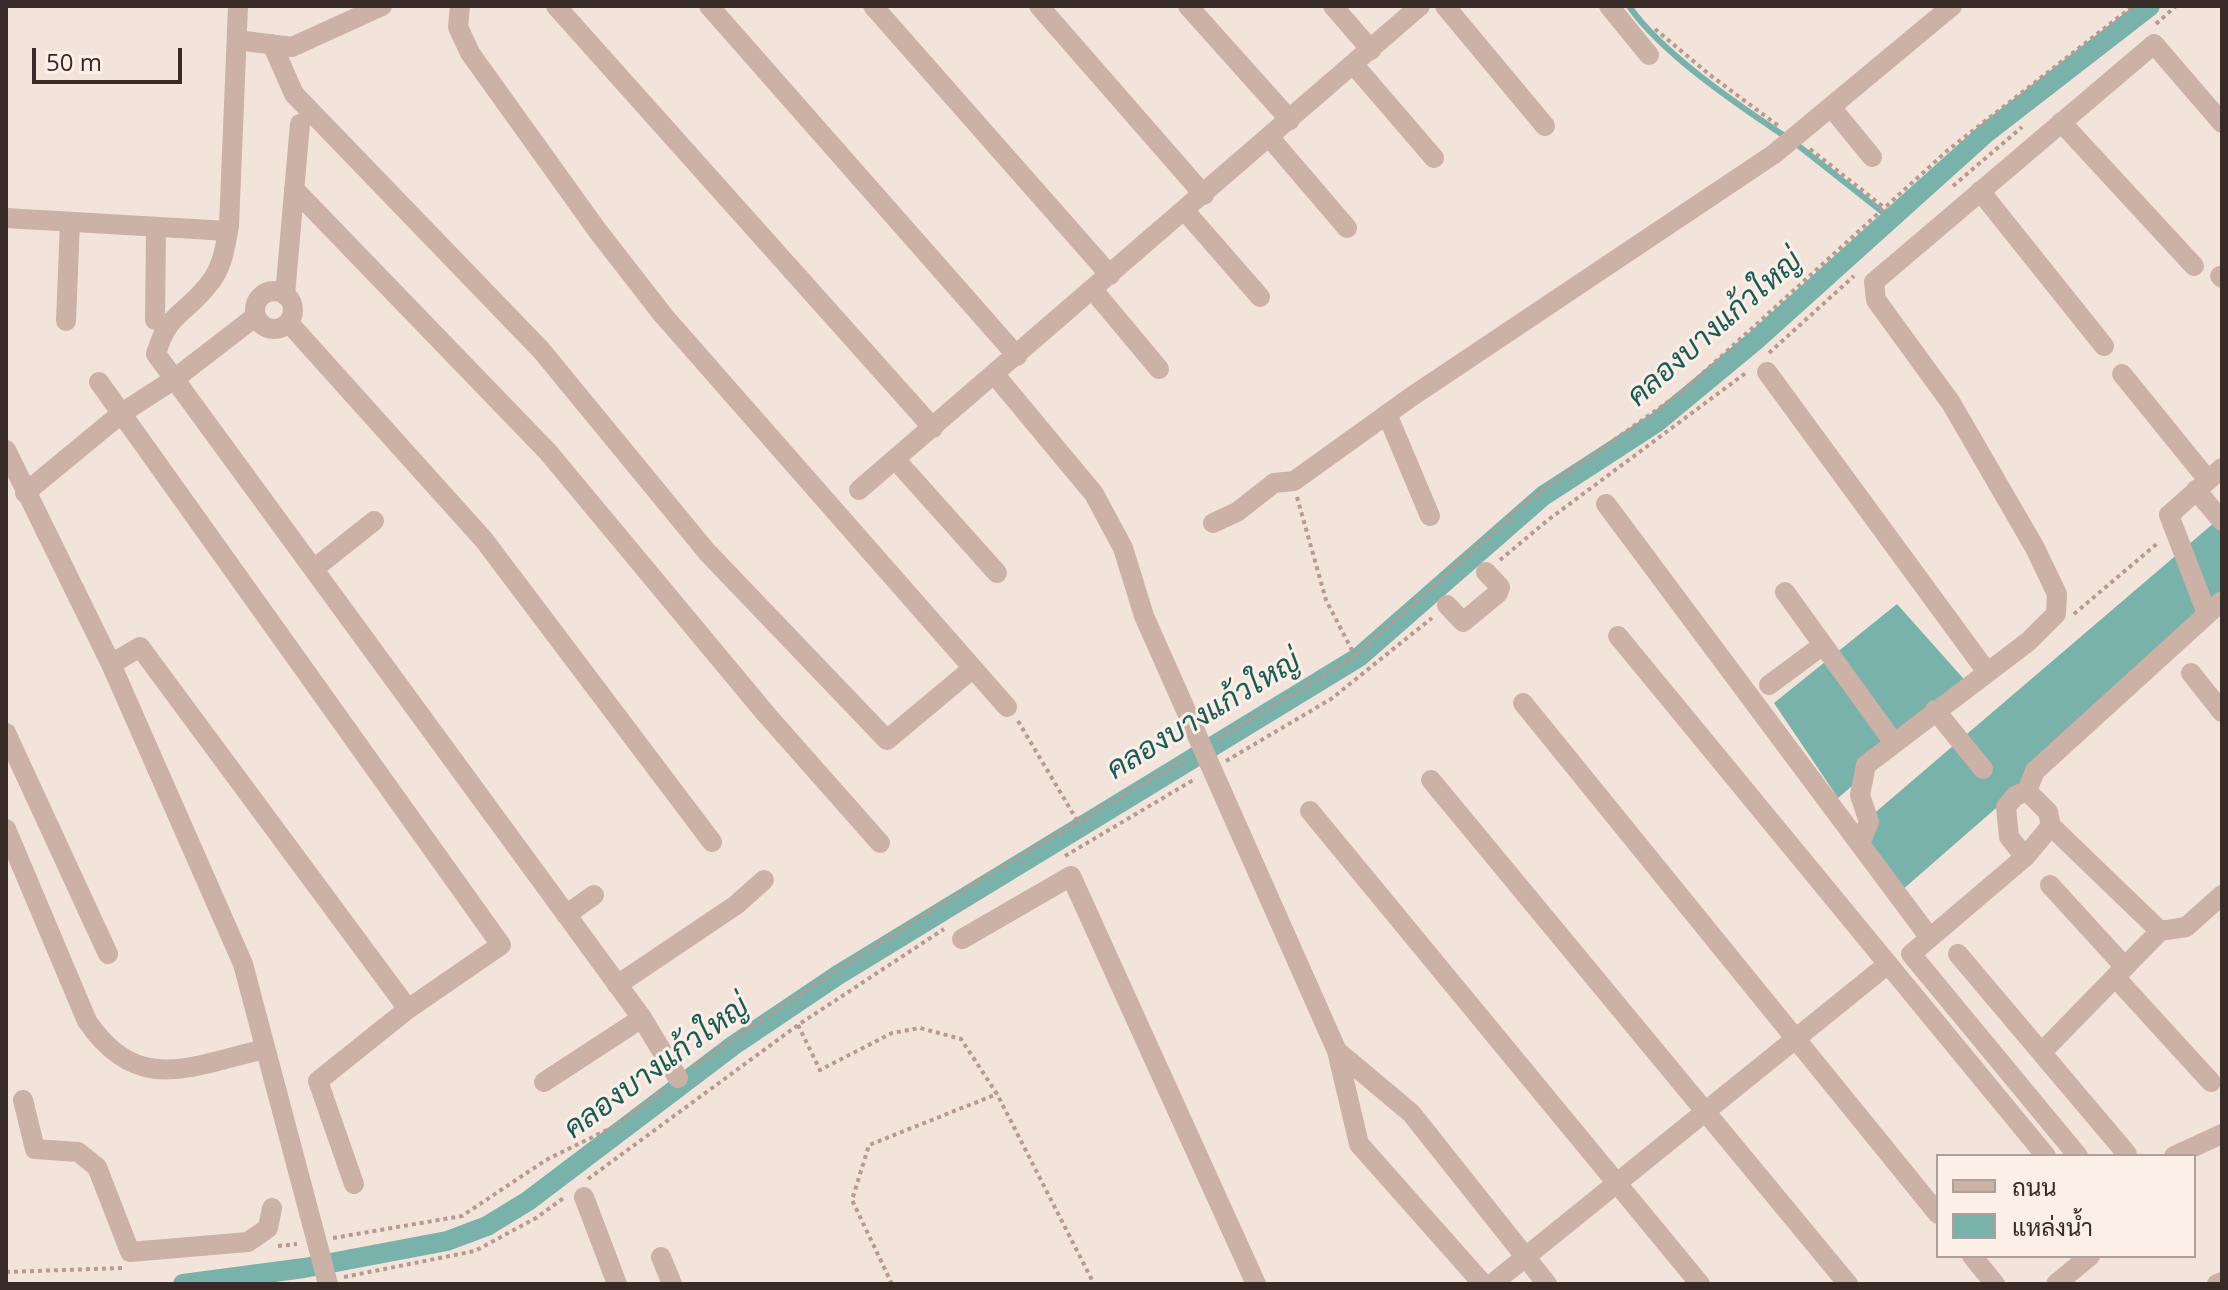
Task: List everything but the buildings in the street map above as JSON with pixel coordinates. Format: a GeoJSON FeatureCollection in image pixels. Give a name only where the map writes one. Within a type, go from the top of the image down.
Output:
{"type":"FeatureCollection","features":[{"type":"Feature","properties":{"kind":"street"},"geometry":{"type":"LineString","coordinates":[[238,6],[225,252],[209,284],[163,327],[156,354],[642,1018],[678,1078]]}},
{"type":"Feature","properties":{"kind":"street"},"geometry":{"type":"LineString","coordinates":[[237,40],[292,47],[382,6]]}},
{"type":"Feature","properties":{"kind":"street"},"geometry":{"type":"LineString","coordinates":[[460,6],[458,27],[470,53],[644,291],[1007,707]]}},
{"type":"Feature","properties":{"kind":"street"},"geometry":{"type":"LineString","coordinates":[[556,6],[933,428]]}},
{"type":"Feature","properties":{"kind":"street"},"geometry":{"type":"LineString","coordinates":[[709,6],[1017,356]]}},
{"type":"Feature","properties":{"kind":"street"},"geometry":{"type":"LineString","coordinates":[[873,6],[1110,275]]}},
{"type":"Feature","properties":{"kind":"street"},"geometry":{"type":"LineString","coordinates":[[1039,6],[1204,195]]}},
{"type":"Feature","properties":{"kind":"street"},"geometry":{"type":"LineString","coordinates":[[1188,6],[1290,120]]}},
{"type":"Feature","properties":{"kind":"street"},"geometry":{"type":"LineString","coordinates":[[1333,6],[1371,50]]}},
{"type":"Feature","properties":{"kind":"street"},"geometry":{"type":"LineString","coordinates":[[859,490],[1420,6]]}},
{"type":"Feature","properties":{"kind":"street"},"geometry":{"type":"LineString","coordinates":[[1445,6],[1545,126]]}},
{"type":"Feature","properties":{"kind":"street"},"geometry":{"type":"LineString","coordinates":[[1609,6],[1649,55]]}},
{"type":"Feature","properties":{"kind":"street"},"geometry":{"type":"LineString","coordinates":[[1213,523],[1237,512],[1274,483],[1294,481],[1387,414],[1774,154],[1952,6]]}},
{"type":"Feature","properties":{"kind":"street"},"geometry":{"type":"LineString","coordinates":[[272,44],[294,94],[541,350],[707,552],[887,740],[966,674]]}},
{"type":"Feature","properties":{"kind":"street"},"geometry":{"type":"LineString","coordinates":[[1860,843],[1869,822],[1860,795],[1866,765],[2029,641],[2056,614],[2057,594],[2035,548],[1951,403],[1876,300],[1874,282],[2154,44],[2222,123]]}},
{"type":"Feature","properties":{"kind":"street"},"geometry":{"type":"LineString","coordinates":[[1354,65],[1434,158]]}},
{"type":"Feature","properties":{"kind":"street"},"geometry":{"type":"LineString","coordinates":[[1831,107],[1872,157]]}},
{"type":"Feature","properties":{"kind":"street"},"geometry":{"type":"LineString","coordinates":[[2061,122],[2194,266]]}},
{"type":"Feature","properties":{"kind":"street"},"geometry":{"type":"LineString","coordinates":[[285,295],[266,293],[257,303],[256,316],[262,325],[273,330],[289,323],[294,311],[285,295],[300,124]]}},
{"type":"Feature","properties":{"kind":"street"},"geometry":{"type":"LineString","coordinates":[[1270,138],[1347,228]]}},
{"type":"Feature","properties":{"kind":"street"},"geometry":{"type":"LineString","coordinates":[[294,189],[548,452],[766,714],[880,843]]}},
{"type":"Feature","properties":{"kind":"street"},"geometry":{"type":"LineString","coordinates":[[1980,191],[2104,346]]}},
{"type":"Feature","properties":{"kind":"street"},"geometry":{"type":"LineString","coordinates":[[1185,211],[1260,297]]}},
{"type":"Feature","properties":{"kind":"street"},"geometry":{"type":"LineString","coordinates":[[6,218],[228,231]]}},
{"type":"Feature","properties":{"kind":"street"},"geometry":{"type":"LineString","coordinates":[[66,321],[70,222]]}},
{"type":"Feature","properties":{"kind":"street"},"geometry":{"type":"LineString","coordinates":[[155,320],[156,227]]}},
{"type":"Feature","properties":{"kind":"street"},"geometry":{"type":"LineString","coordinates":[[1093,290],[1159,369]]}},
{"type":"Feature","properties":{"kind":"street"},"geometry":{"type":"LineString","coordinates":[[25,493],[122,413],[173,380],[256,316]]}},
{"type":"Feature","properties":{"kind":"street"},"geometry":{"type":"LineString","coordinates":[[289,323],[484,540],[712,842]]}},
{"type":"Feature","properties":{"kind":"street"},"geometry":{"type":"LineString","coordinates":[[1761,366],[1987,672]]}},
{"type":"Feature","properties":{"kind":"street"},"geometry":{"type":"LineString","coordinates":[[2122,374],[2209,479],[2222,521]]}},
{"type":"Feature","properties":{"kind":"street"},"geometry":{"type":"LineString","coordinates":[[995,375],[1094,494],[1123,548],[1144,616],[1337,1051],[1359,1144],[1483,1284]]}},
{"type":"Feature","properties":{"kind":"street"},"geometry":{"type":"LineString","coordinates":[[99,382],[501,945],[408,1009],[318,1081],[354,1184]]}},
{"type":"Feature","properties":{"kind":"street"},"geometry":{"type":"LineString","coordinates":[[1387,414],[1430,516]]}},
{"type":"Feature","properties":{"kind":"street"},"geometry":{"type":"LineString","coordinates":[[6,450],[111,664],[243,964],[329,1282]]}},
{"type":"Feature","properties":{"kind":"street"},"geometry":{"type":"LineString","coordinates":[[895,459],[997,573]]}},
{"type":"Feature","properties":{"kind":"street"},"geometry":{"type":"LineString","coordinates":[[2025,857],[2009,837],[2006,807],[2015,796],[2027,791],[2035,771],[2214,607],[2169,515],[2209,479]]}},
{"type":"Feature","properties":{"kind":"street"},"geometry":{"type":"LineString","coordinates":[[1606,504],[1930,938]]}},
{"type":"Feature","properties":{"kind":"street"},"geometry":{"type":"LineString","coordinates":[[315,568],[374,521]]}},
{"type":"Feature","properties":{"kind":"street"},"geometry":{"type":"LineString","coordinates":[[1447,605],[1463,622],[1498,593],[1500,587],[1486,572]]}},
{"type":"Feature","properties":{"kind":"street"},"geometry":{"type":"LineString","coordinates":[[1785,592],[1894,743]]}},
{"type":"Feature","properties":{"kind":"street"},"geometry":{"type":"LineString","coordinates":[[1618,636],[2044,1154]]}},
{"type":"Feature","properties":{"kind":"street"},"geometry":{"type":"LineString","coordinates":[[1769,685],[1823,645]]}},
{"type":"Feature","properties":{"kind":"street"},"geometry":{"type":"LineString","coordinates":[[111,664],[140,647],[408,1009]]}},
{"type":"Feature","properties":{"kind":"street"},"geometry":{"type":"LineString","coordinates":[[2191,673],[2222,712]]}},
{"type":"Feature","properties":{"kind":"street"},"geometry":{"type":"LineString","coordinates":[[1523,703],[1936,1212]]}},
{"type":"Feature","properties":{"kind":"street"},"geometry":{"type":"LineString","coordinates":[[1935,710],[1983,769]]}},
{"type":"Feature","properties":{"kind":"street"},"geometry":{"type":"LineString","coordinates":[[6,733],[108,954]]}},
{"type":"Feature","properties":{"kind":"street"},"geometry":{"type":"LineString","coordinates":[[1431,780],[1848,1284]]}},
{"type":"Feature","properties":{"kind":"street"},"geometry":{"type":"LineString","coordinates":[[2027,791],[2048,812],[2051,826],[2160,931]]}},
{"type":"Feature","properties":{"kind":"street"},"geometry":{"type":"LineString","coordinates":[[1310,811],[1700,1284]]}},
{"type":"Feature","properties":{"kind":"street"},"geometry":{"type":"LineString","coordinates":[[2051,826],[2025,857],[1911,954],[2076,1154]]}},
{"type":"Feature","properties":{"kind":"street"},"geometry":{"type":"LineString","coordinates":[[8,840],[87,1021],[104,1046],[151,1071],[178,1069],[265,1049]]}},
{"type":"Feature","properties":{"kind":"street"},"geometry":{"type":"LineString","coordinates":[[954,934],[1071,876],[1256,1284]]}},
{"type":"Feature","properties":{"kind":"street"},"geometry":{"type":"LineString","coordinates":[[617,985],[736,905],[764,880]]}},
{"type":"Feature","properties":{"kind":"street"},"geometry":{"type":"LineString","coordinates":[[2050,885],[2211,1082]]}},
{"type":"Feature","properties":{"kind":"street"},"geometry":{"type":"LineString","coordinates":[[566,915],[594,895]]}},
{"type":"Feature","properties":{"kind":"street"},"geometry":{"type":"LineString","coordinates":[[2042,1052],[2160,931],[2186,927],[2222,895]]}},
{"type":"Feature","properties":{"kind":"street"},"geometry":{"type":"LineString","coordinates":[[1958,954],[2127,1154]]}},
{"type":"Feature","properties":{"kind":"street"},"geometry":{"type":"LineString","coordinates":[[1492,1284],[1888,964]]}},
{"type":"Feature","properties":{"kind":"street"},"geometry":{"type":"LineString","coordinates":[[544,1082],[642,1018]]}},
{"type":"Feature","properties":{"kind":"street"},"geometry":{"type":"LineString","coordinates":[[1337,1051],[1411,1113],[1547,1284]]}},
{"type":"Feature","properties":{"kind":"street"},"geometry":{"type":"LineString","coordinates":[[23,1100],[35,1149],[78,1152],[97,1167],[130,1252],[248,1242],[268,1228],[272,1208]]}},
{"type":"Feature","properties":{"kind":"street"},"geometry":{"type":"LineString","coordinates":[[2178,1154],[2222,1134]]}},
{"type":"Feature","properties":{"kind":"street"},"geometry":{"type":"LineString","coordinates":[[577,1193],[617,1284]]}},
{"type":"Feature","properties":{"kind":"street"},"geometry":{"type":"LineString","coordinates":[[661,1257],[672,1284]]}},
{"type":"Feature","properties":{"kind":"street"},"geometry":{"type":"LineString","coordinates":[[1974,1258],[1995,1284]]}},
{"type":"Feature","properties":{"kind":"street"},"geometry":{"type":"LineString","coordinates":[[2056,1284],[2088,1258]]}},
{"type":"Feature","properties":{"kind":"path"},"geometry":{"type":"LineString","coordinates":[[1215,741],[1355,656],[1529,500],[1682,392],[1948,150],[2133,6]]}},
{"type":"Feature","properties":{"kind":"path"},"geometry":{"type":"LineString","coordinates":[[2155,25],[2176,6]]}},
{"type":"Feature","properties":{"kind":"path"},"geometry":{"type":"LineString","coordinates":[[1649,23],[1710,75],[1886,209]]}},
{"type":"Feature","properties":{"kind":"path"},"geometry":{"type":"LineString","coordinates":[[1942,196],[2033,119]]}},
{"type":"Feature","properties":{"kind":"path"},"geometry":{"type":"LineString","coordinates":[[1486,572],[1548,520],[1761,366],[1865,265]]}},
{"type":"Feature","properties":{"kind":"path"},"geometry":{"type":"LineString","coordinates":[[1294,481],[1326,600],[1355,656]]}},
{"type":"Feature","properties":{"kind":"path"},"geometry":{"type":"LineString","coordinates":[[2069,618],[2163,539]]}},
{"type":"Feature","properties":{"kind":"path"},"geometry":{"type":"LineString","coordinates":[[1218,766],[1331,699],[1447,605]]}},
{"type":"Feature","properties":{"kind":"path"},"geometry":{"type":"LineString","coordinates":[[1007,707],[1029,736],[1053,784],[1078,822]]}},
{"type":"Feature","properties":{"kind":"path"},"geometry":{"type":"LineString","coordinates":[[324,1239],[462,1216],[546,1160],[617,1125],[787,1001],[993,871],[1201,749]]}},
{"type":"Feature","properties":{"kind":"path"},"geometry":{"type":"LineString","coordinates":[[1061,858],[1205,773]]}},
{"type":"Feature","properties":{"kind":"path"},"geometry":{"type":"LineString","coordinates":[[329,1282],[475,1251],[536,1218],[577,1193],[798,1025],[954,934]]}},
{"type":"Feature","properties":{"kind":"path"},"geometry":{"type":"LineString","coordinates":[[798,1025],[820,1070],[892,1033],[920,1028],[961,1039],[997,1094],[1094,1284]]}},
{"type":"Feature","properties":{"kind":"path"},"geometry":{"type":"LineString","coordinates":[[892,1284],[852,1200],[869,1145],[997,1094]]}},
{"type":"Feature","properties":{"kind":"path"},"geometry":{"type":"LineString","coordinates":[[264,1248],[309,1242]]}},
{"type":"Feature","properties":{"kind":"path"},"geometry":{"type":"LineString","coordinates":[[6,1272],[129,1267]]}},
{"type":"Feature","properties":{"kind":"water"},"geometry":{"type":"Polygon","coordinates":[[[2222,516],[2222,611],[1901,891],[1857,828],[2222,516]]]}},
{"type":"Feature","properties":{"kind":"water"},"geometry":{"type":"Polygon","coordinates":[[[1897,604],[1970,686],[1838,798],[1774,703],[1897,604]]]}},
{"type":"Feature","properties":{"kind":"waterway"},"geometry":{"type":"LineString","coordinates":[[1629,6],[1680,60],[1786,137]]}},
{"type":"Feature","properties":{"kind":"waterway","name":"คลองบางแก้วใหญ่"},"geometry":{"type":"LineString","coordinates":[[183,1284],[304,1268],[447,1241],[487,1226],[528,1201],[734,1045],[838,975],[1359,657],[1543,496],[1657,422],[1756,340],[1986,133],[2150,6]]}},
{"type":"Feature","properties":{"kind":"waterway"},"geometry":{"type":"LineString","coordinates":[[1795,143],[1890,218]]}}]}
